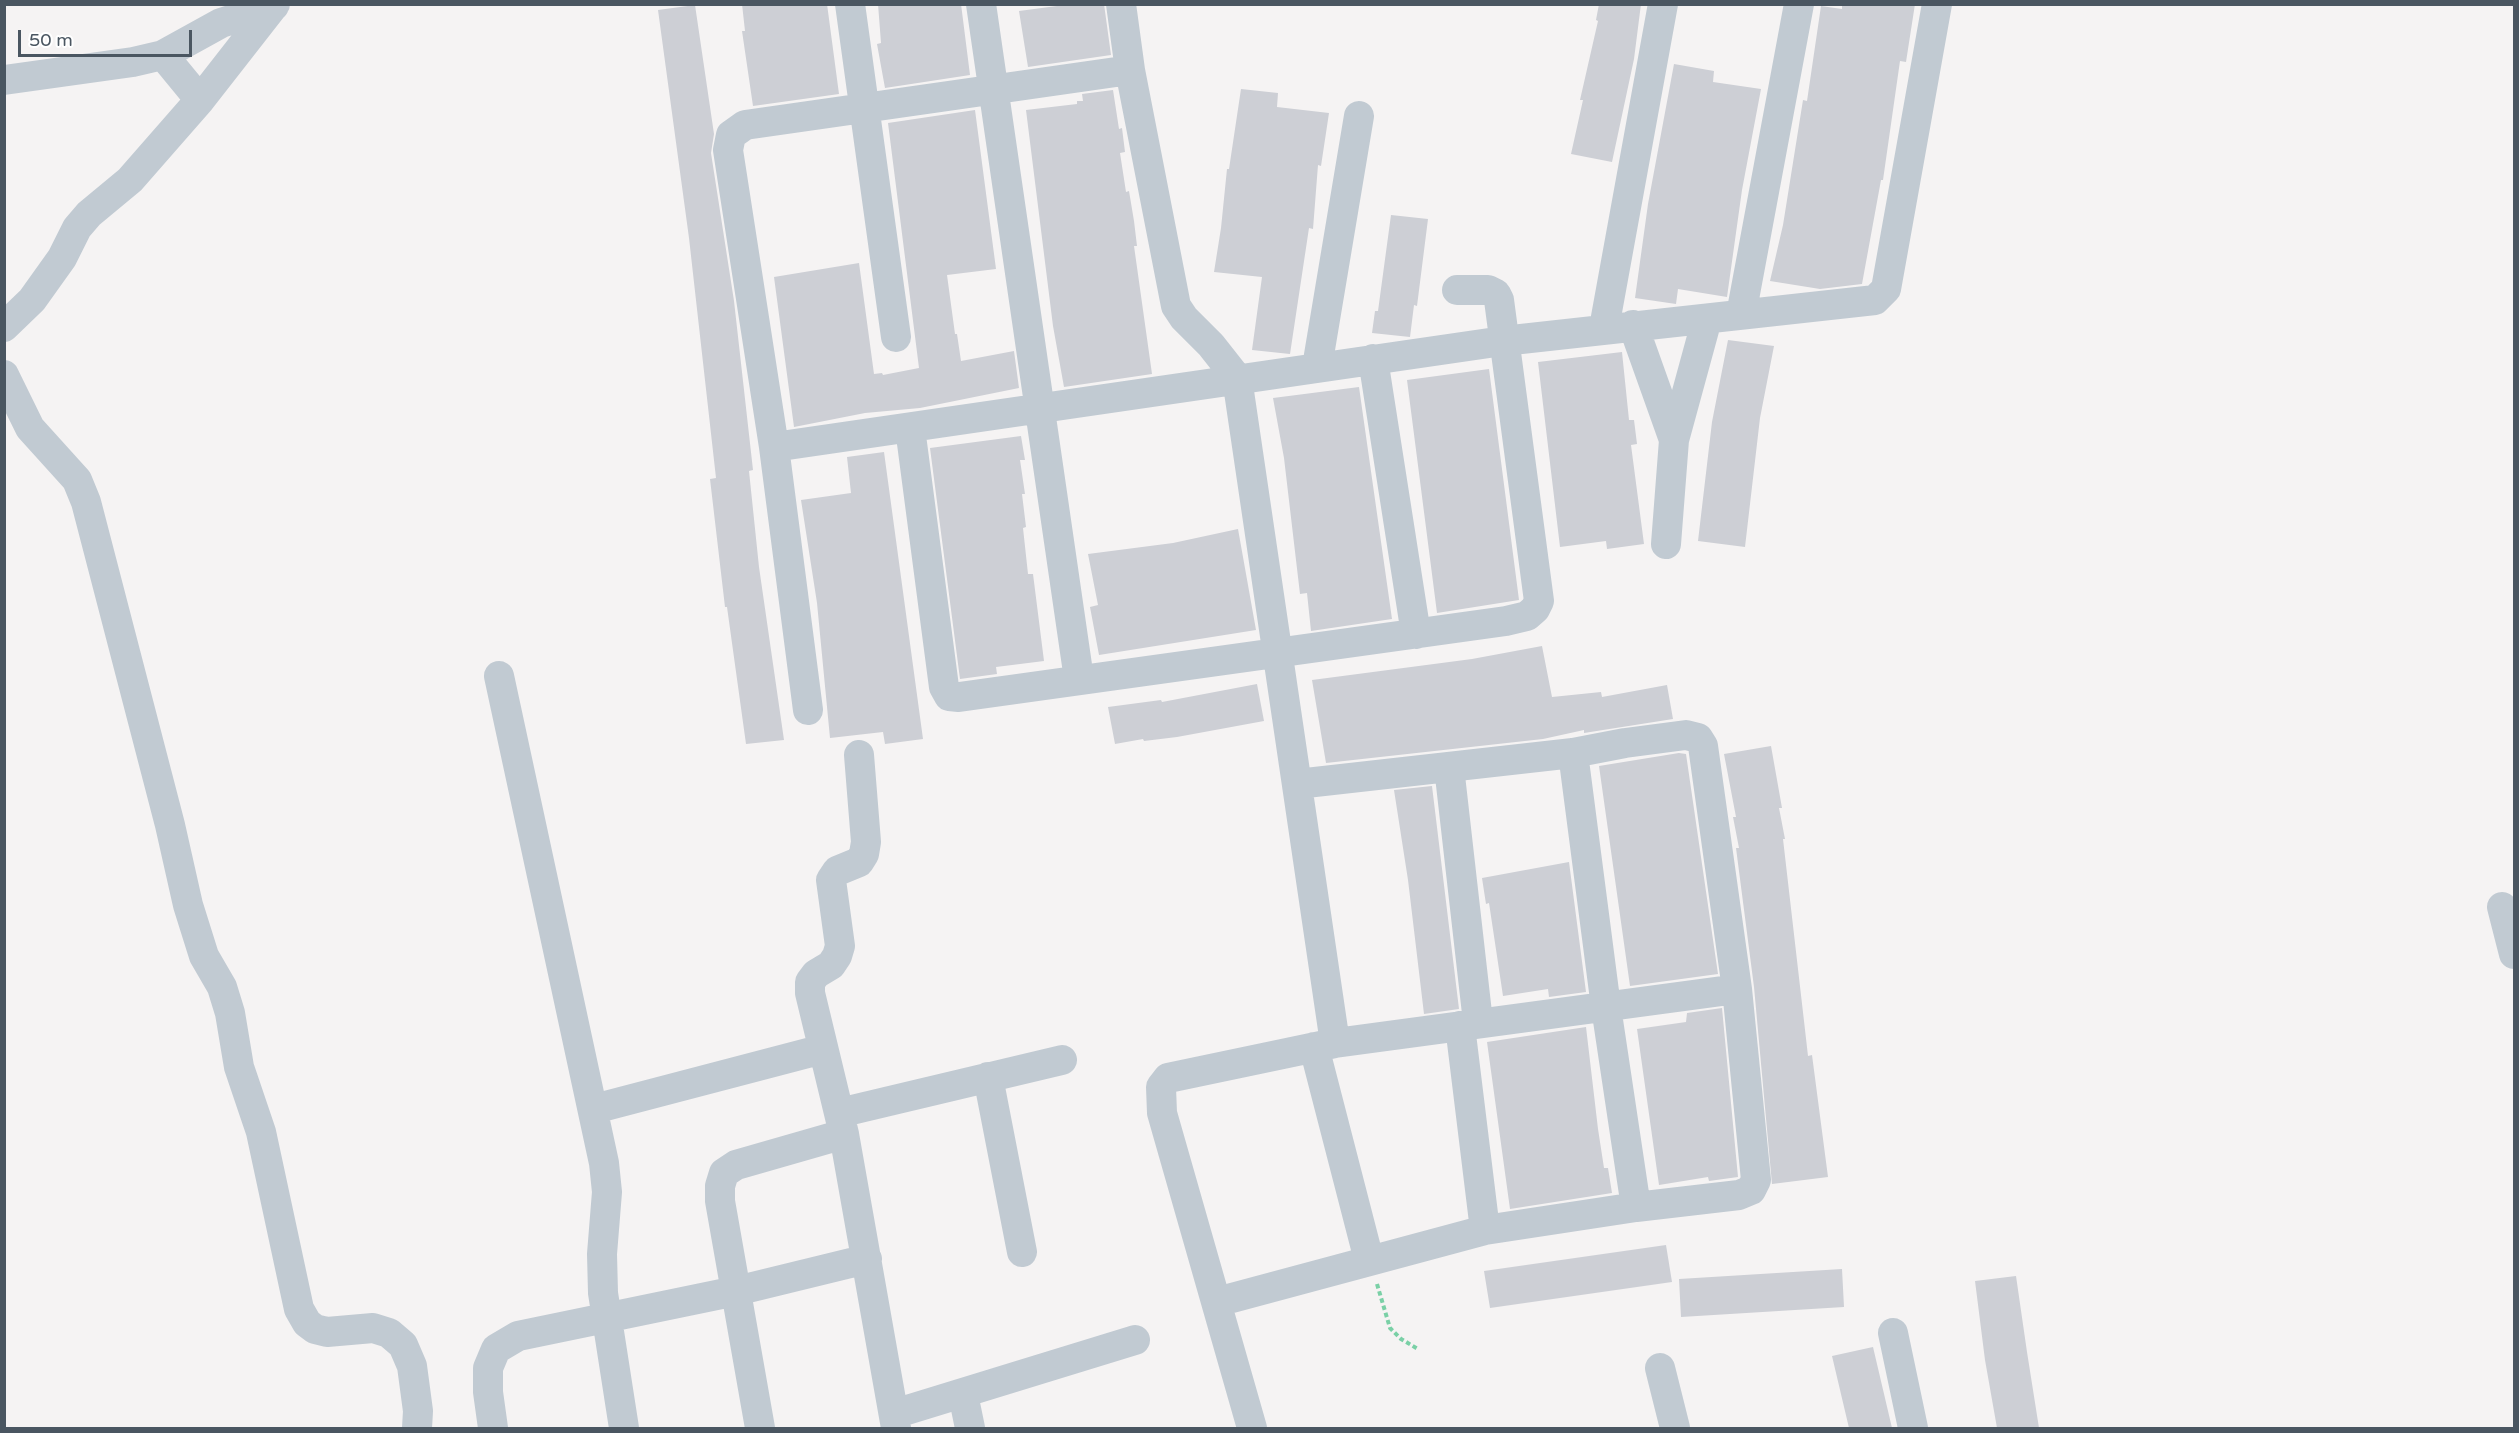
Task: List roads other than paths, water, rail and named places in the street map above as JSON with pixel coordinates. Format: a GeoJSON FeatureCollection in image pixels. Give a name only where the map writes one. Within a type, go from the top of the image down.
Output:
{"type":"FeatureCollection","features":[{"type":"Feature","properties":{"kind":"street"},"geometry":{"type":"LineString","coordinates":[[850,4],[896,337]]}},
{"type":"Feature","properties":{"kind":"street"},"geometry":{"type":"LineString","coordinates":[[981,4],[1079,679]]}},
{"type":"Feature","properties":{"kind":"street"},"geometry":{"type":"LineString","coordinates":[[1121,4],[1130,70],[1176,306],[1238,378],[1297,784],[1324,1045],[1369,1260]]}},
{"type":"Feature","properties":{"kind":"street"},"geometry":{"type":"LineString","coordinates":[[1663,4],[1618,327],[1674,440]]}},
{"type":"Feature","properties":{"kind":"street"},"geometry":{"type":"LineString","coordinates":[[1741,315],[1799,4]]}},
{"type":"Feature","properties":{"kind":"street"},"geometry":{"type":"LineString","coordinates":[[774,447],[1503,341],[1875,300],[1886,289],[1937,4]]}},
{"type":"Feature","properties":{"kind":"street"},"geometry":{"type":"LineString","coordinates":[[4,80],[133,62],[163,55],[221,22],[275,5]]}},
{"type":"Feature","properties":{"kind":"street"},"geometry":{"type":"LineString","coordinates":[[4,327],[32,300],[62,258],[77,228],[89,214],[130,180],[200,100],[275,5]]}},
{"type":"Feature","properties":{"kind":"street"},"geometry":{"type":"LineString","coordinates":[[163,55],[200,100]]}},
{"type":"Feature","properties":{"kind":"street"},"geometry":{"type":"LineString","coordinates":[[808,710],[774,447],[728,150],[731,135],[745,125],[1130,70]]}},
{"type":"Feature","properties":{"kind":"street"},"geometry":{"type":"LineString","coordinates":[[1317,367],[1359,117]]}},
{"type":"Feature","properties":{"kind":"street"},"geometry":{"type":"LineString","coordinates":[[910,428],[944,687],[949,696],[1416,634],[1527,616],[1535,609],[1539,601],[1496,294],[1488,290],[1457,290]]}},
{"type":"Feature","properties":{"kind":"street"},"geometry":{"type":"LineString","coordinates":[[1666,544],[1674,440],[1707,319]]}},
{"type":"Feature","properties":{"kind":"street"},"geometry":{"type":"LineString","coordinates":[[1373,359],[1416,634]]}},
{"type":"Feature","properties":{"kind":"street"},"geometry":{"type":"LineString","coordinates":[[4,375],[30,428],[77,480],[86,502],[170,825],[188,905],[204,956],[222,987],[230,1013],[240,1067],[261,1132],[299,1308],[307,1323],[315,1329],[327,1332],[373,1328],[389,1333],[403,1345],[412,1366],[418,1411],[417,1428]]}},
{"type":"Feature","properties":{"kind":"street"},"geometry":{"type":"LineString","coordinates":[[499,676],[594,1109],[607,1192],[602,1254],[607,1319],[624,1428]]}},
{"type":"Feature","properties":{"kind":"street"},"geometry":{"type":"LineString","coordinates":[[1217,1302],[1485,1230],[1636,1207],[1739,1196],[1751,1190],[1756,1180],[1737,989],[1703,746],[1698,738],[1686,735],[1625,742],[1573,753],[1297,784]]}},
{"type":"Feature","properties":{"kind":"street"},"geometry":{"type":"LineString","coordinates":[[1573,753],[1606,1007],[1636,1207]]}},
{"type":"Feature","properties":{"kind":"street"},"geometry":{"type":"LineString","coordinates":[[859,755],[866,842],[864,854],[859,862],[837,871],[831,880],[840,946],[831,965],[816,974],[810,982],[822,1049],[842,1124],[895,1421],[963,1394],[1135,1340]]}},
{"type":"Feature","properties":{"kind":"street"},"geometry":{"type":"LineString","coordinates":[[1449,767],[1485,1230]]}},
{"type":"Feature","properties":{"kind":"street"},"geometry":{"type":"LineString","coordinates":[[2502,907],[2514,954]]}},
{"type":"Feature","properties":{"kind":"street"},"geometry":{"type":"LineString","coordinates":[[1252,1428],[1162,1113],[1161,1087],[1168,1078],[1324,1045],[1737,989]]}},
{"type":"Feature","properties":{"kind":"street"},"geometry":{"type":"LineString","coordinates":[[594,1109],[822,1049]]}},
{"type":"Feature","properties":{"kind":"street"},"geometry":{"type":"LineString","coordinates":[[760,1428],[720,1201],[720,1186],[724,1173],[736,1165],[842,1124],[988,1077],[1062,1060]]}},
{"type":"Feature","properties":{"kind":"street"},"geometry":{"type":"LineString","coordinates":[[988,1077],[1022,1252]]}},
{"type":"Feature","properties":{"kind":"street"},"geometry":{"type":"LineString","coordinates":[[493,1428],[488,1392],[488,1368],[496,1349],[518,1336],[736,1291],[867,1259]]}},
{"type":"Feature","properties":{"kind":"street"},"geometry":{"type":"LineString","coordinates":[[1893,1333],[1913,1428]]}},
{"type":"Feature","properties":{"kind":"street"},"geometry":{"type":"LineString","coordinates":[[1660,1368],[1675,1428]]}},
{"type":"Feature","properties":{"kind":"street"},"geometry":{"type":"LineString","coordinates":[[963,1394],[970,1428]]}}]}
